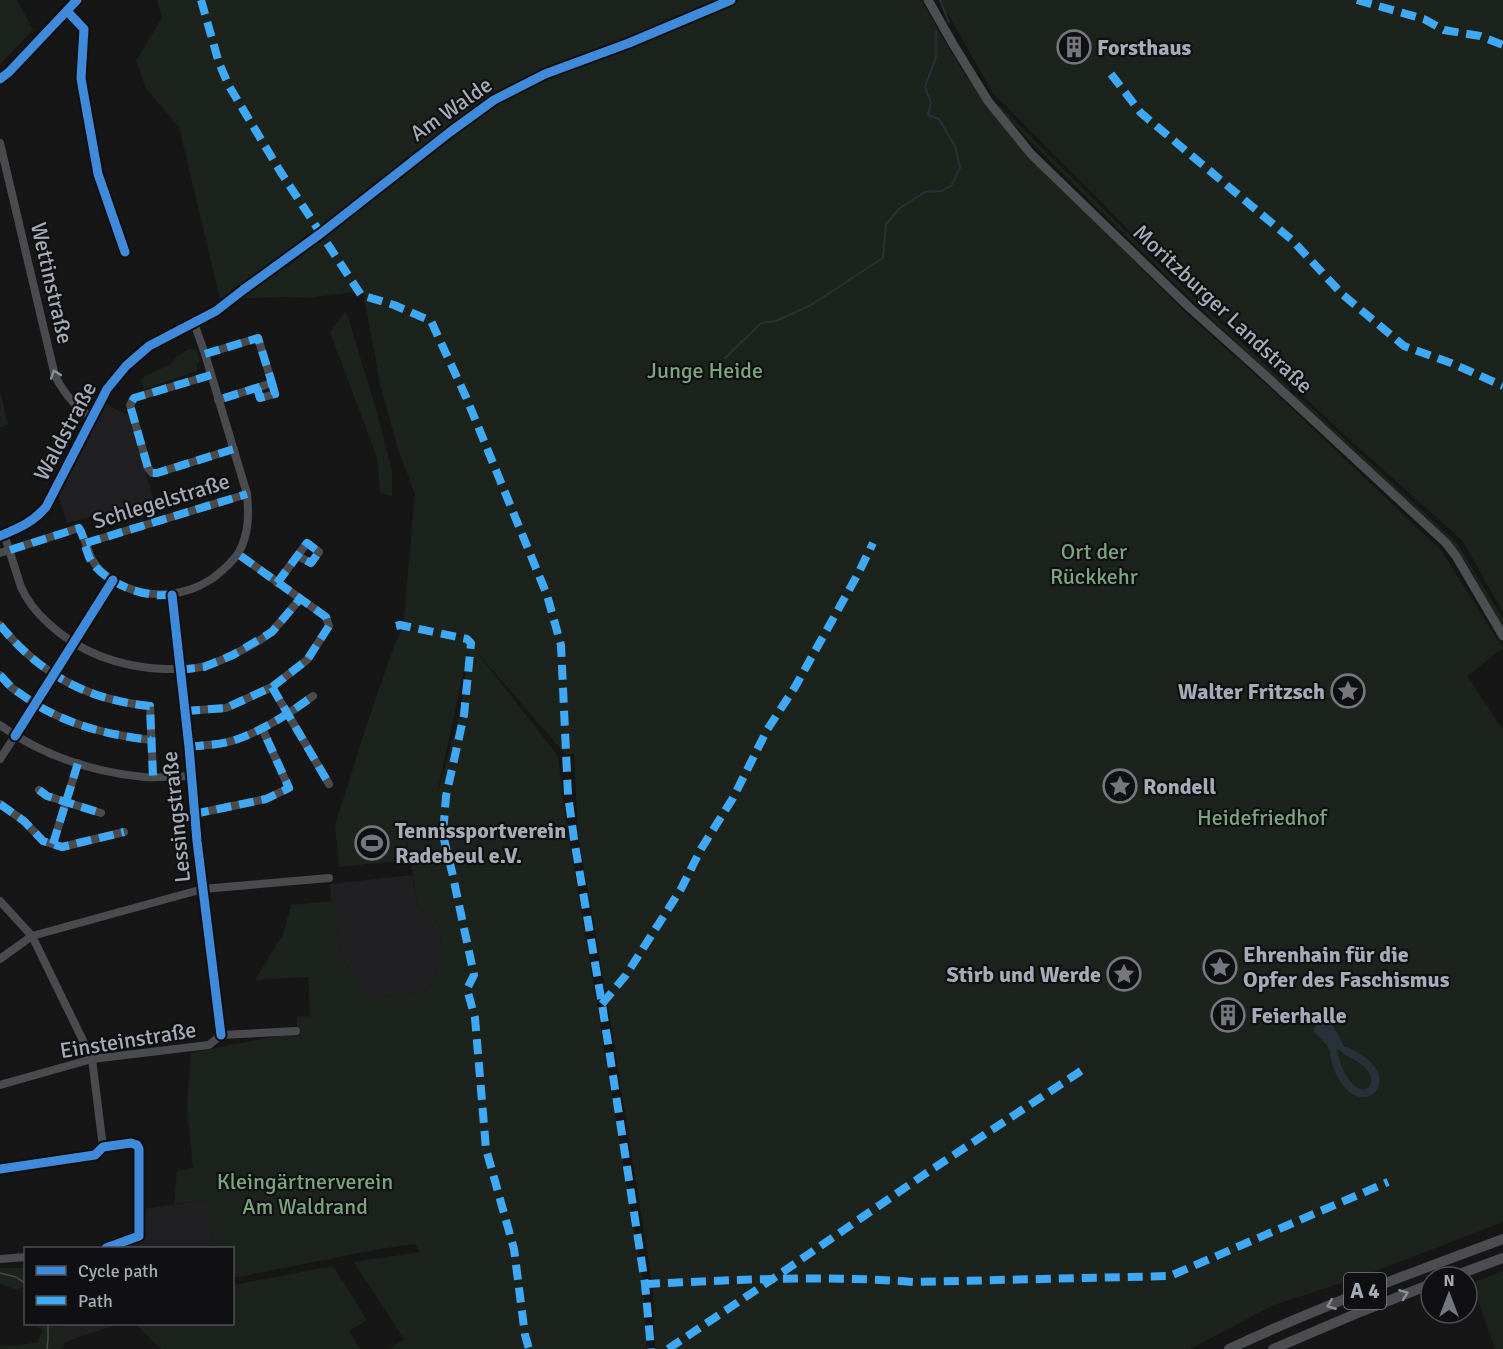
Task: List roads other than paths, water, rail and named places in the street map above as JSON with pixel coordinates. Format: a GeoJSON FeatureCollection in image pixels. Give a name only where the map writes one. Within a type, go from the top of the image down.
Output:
{"type":"FeatureCollection","features":[{"type":"Feature","properties":{"kind":"highway","name":"A 4"},"geometry":{"type":"LineString","coordinates":[[1229,1349],[1330,1305],[1503,1239]]}},
{"type":"Feature","properties":{"kind":"highway"},"geometry":{"type":"LineString","coordinates":[[1479,1267],[1503,1258]]}},
{"type":"Feature","properties":{"kind":"highway","name":"A 4"},"geometry":{"type":"LineString","coordinates":[[1273,1349],[1419,1289]]}},
{"type":"Feature","properties":{"kind":"main road","name":"Moritzburger Landstraße"},"geometry":{"type":"LineString","coordinates":[[928,0],[988,101],[1030,154],[1189,307],[1446,543],[1503,636]]}},
{"type":"Feature","properties":{"kind":"street"},"geometry":{"type":"LineString","coordinates":[[0,79],[77,0]]}},
{"type":"Feature","properties":{"kind":"street","name":"Am Walde"},"geometry":{"type":"LineString","coordinates":[[225,304],[494,100],[545,74],[629,43],[731,0]]}},
{"type":"Feature","properties":{"kind":"street"},"geometry":{"type":"LineString","coordinates":[[67,11],[84,29],[81,78],[98,174],[124,252]]}},
{"type":"Feature","properties":{"kind":"street","name":"Wettinstraße"},"geometry":{"type":"LineString","coordinates":[[0,142],[55,376],[67,396],[83,412],[92,417]]}},
{"type":"Feature","properties":{"kind":"street","name":"Waldstraße"},"geometry":{"type":"LineString","coordinates":[[2,535],[28,524],[46,507],[107,389],[126,366],[149,346],[225,304]]}},
{"type":"Feature","properties":{"kind":"street"},"geometry":{"type":"LineString","coordinates":[[0,553],[79,528],[91,560],[101,572],[132,590],[150,595],[172,595],[205,583],[223,571],[238,554],[249,516],[247,494],[194,323]]}},
{"type":"Feature","properties":{"kind":"street"},"geometry":{"type":"LineString","coordinates":[[205,354],[258,338],[272,383],[218,400]]}},
{"type":"Feature","properties":{"kind":"street"},"geometry":{"type":"LineString","coordinates":[[211,375],[134,398],[131,402],[148,468],[152,473],[157,473],[234,449]]}},
{"type":"Feature","properties":{"kind":"street","name":"Schlegelstraße"},"geometry":{"type":"LineString","coordinates":[[86,543],[247,494]]}},
{"type":"Feature","properties":{"kind":"street"},"geometry":{"type":"LineString","coordinates":[[2,535],[10,550],[24,595],[40,616],[73,643],[108,660],[151,668],[180,670],[204,667],[233,655],[272,632],[300,598]]}},
{"type":"Feature","properties":{"kind":"street"},"geometry":{"type":"LineString","coordinates":[[185,711],[226,708],[272,687],[307,660],[329,626],[326,617],[238,554]]}},
{"type":"Feature","properties":{"kind":"street"},"geometry":{"type":"LineString","coordinates":[[277,584],[298,556]]}},
{"type":"Feature","properties":{"kind":"street","name":"Lessingstraße"},"geometry":{"type":"LineString","coordinates":[[172,595],[194,814],[221,1035]]}},
{"type":"Feature","properties":{"kind":"street"},"geometry":{"type":"LineString","coordinates":[[0,625],[24,652],[64,681],[98,696],[133,705],[150,706],[153,777]]}},
{"type":"Feature","properties":{"kind":"street"},"geometry":{"type":"LineString","coordinates":[[0,675],[12,688],[31,701]]}},
{"type":"Feature","properties":{"kind":"street"},"geometry":{"type":"LineString","coordinates":[[272,687],[329,784]]}},
{"type":"Feature","properties":{"kind":"street"},"geometry":{"type":"LineString","coordinates":[[189,747],[234,740],[262,728],[313,696]]}},
{"type":"Feature","properties":{"kind":"street"},"geometry":{"type":"LineString","coordinates":[[40,707],[86,728],[118,736],[151,740]]}},
{"type":"Feature","properties":{"kind":"street"},"geometry":{"type":"LineString","coordinates":[[0,724],[15,736],[56,756],[100,770],[153,777],[191,776]]}},
{"type":"Feature","properties":{"kind":"street"},"geometry":{"type":"LineString","coordinates":[[194,814],[266,799],[289,788],[262,728]]}},
{"type":"Feature","properties":{"kind":"street"},"geometry":{"type":"LineString","coordinates":[[0,759],[15,736]]}},
{"type":"Feature","properties":{"kind":"street"},"geometry":{"type":"LineString","coordinates":[[53,844],[78,763]]}},
{"type":"Feature","properties":{"kind":"street"},"geometry":{"type":"LineString","coordinates":[[39,790],[47,796],[101,813]]}},
{"type":"Feature","properties":{"kind":"street"},"geometry":{"type":"LineString","coordinates":[[0,804],[24,821],[43,840],[62,847],[124,832]]}},
{"type":"Feature","properties":{"kind":"street"},"geometry":{"type":"LineString","coordinates":[[0,959],[32,936],[203,889],[329,878]]}},
{"type":"Feature","properties":{"kind":"street"},"geometry":{"type":"LineString","coordinates":[[0,902],[32,936],[92,1059],[103,1147]]}},
{"type":"Feature","properties":{"kind":"street","name":"Einsteinstraße"},"geometry":{"type":"LineString","coordinates":[[0,1085],[92,1059],[209,1045],[221,1035],[296,1031]]}},
{"type":"Feature","properties":{"kind":"street"},"geometry":{"type":"LineString","coordinates":[[0,1169],[94,1155],[103,1147],[131,1143],[137,1145],[140,1149],[139,1236],[112,1247]]}},
{"type":"Feature","properties":{"kind":"street"},"geometry":{"type":"LineString","coordinates":[[0,1259],[24,1257]]}},
{"type":"Feature","properties":{"kind":"waterway"},"geometry":{"type":"LineString","coordinates":[[940,0],[949,22]]}},
{"type":"Feature","properties":{"kind":"waterway"},"geometry":{"type":"LineString","coordinates":[[725,358],[761,323],[776,321],[811,305],[883,258],[886,224],[900,208],[925,192],[941,191],[951,186],[960,168],[955,146],[939,119],[928,115],[931,103],[925,87],[936,57],[936,31]]}},
{"type":"Feature","properties":{"kind":"waterway"},"geometry":{"type":"LineString","coordinates":[[1334,1054],[1340,1074],[1351,1088],[1358,1092],[1370,1091],[1374,1087],[1374,1073],[1364,1061],[1346,1051]]}},
{"type":"Feature","properties":{"kind":"tram line"},"geometry":{"type":"LineString","coordinates":[[0,1273],[16,1277],[24,1283]]}},
{"type":"Feature","properties":{"kind":"tram line"},"geometry":{"type":"LineString","coordinates":[[47,1349],[48,1325]]}},
{"type":"Feature","properties":{"kind":"place","name":"Forsthaus"},"geometry":{"type":"Point","coordinates":[1074,47]}},
{"type":"Feature","properties":{"kind":"place","name":"Walter Fritzsch"},"geometry":{"type":"Point","coordinates":[1348,691]}},
{"type":"Feature","properties":{"kind":"place","name":"Rondell"},"geometry":{"type":"Point","coordinates":[1120,786]}},
{"type":"Feature","properties":{"kind":"place","name":"Tennissportverein Radebeul e.V."},"geometry":{"type":"Point","coordinates":[372,843]}},
{"type":"Feature","properties":{"kind":"place","name":"Ehrenhain für die Opfer des Faschismus"},"geometry":{"type":"Point","coordinates":[1220,967]}},
{"type":"Feature","properties":{"kind":"place","name":"Stirb und Werde"},"geometry":{"type":"Point","coordinates":[1124,974]}},
{"type":"Feature","properties":{"kind":"place","name":"Feierhalle"},"geometry":{"type":"Point","coordinates":[1228,1015]}},
{"type":"Feature","properties":{"kind":"park label","name":"Junge Heide"},"geometry":{"type":"Point","coordinates":[705,370]}},
{"type":"Feature","properties":{"kind":"park label","name":"Ort der Rückkehr"},"geometry":{"type":"Point","coordinates":[1094,564]}},
{"type":"Feature","properties":{"kind":"park label","name":"Heidefriedhof"},"geometry":{"type":"Point","coordinates":[1262,817]}},
{"type":"Feature","properties":{"kind":"park label","name":"Kleingärtnerverein Am Waldrand"},"geometry":{"type":"Point","coordinates":[305,1194]}}]}
